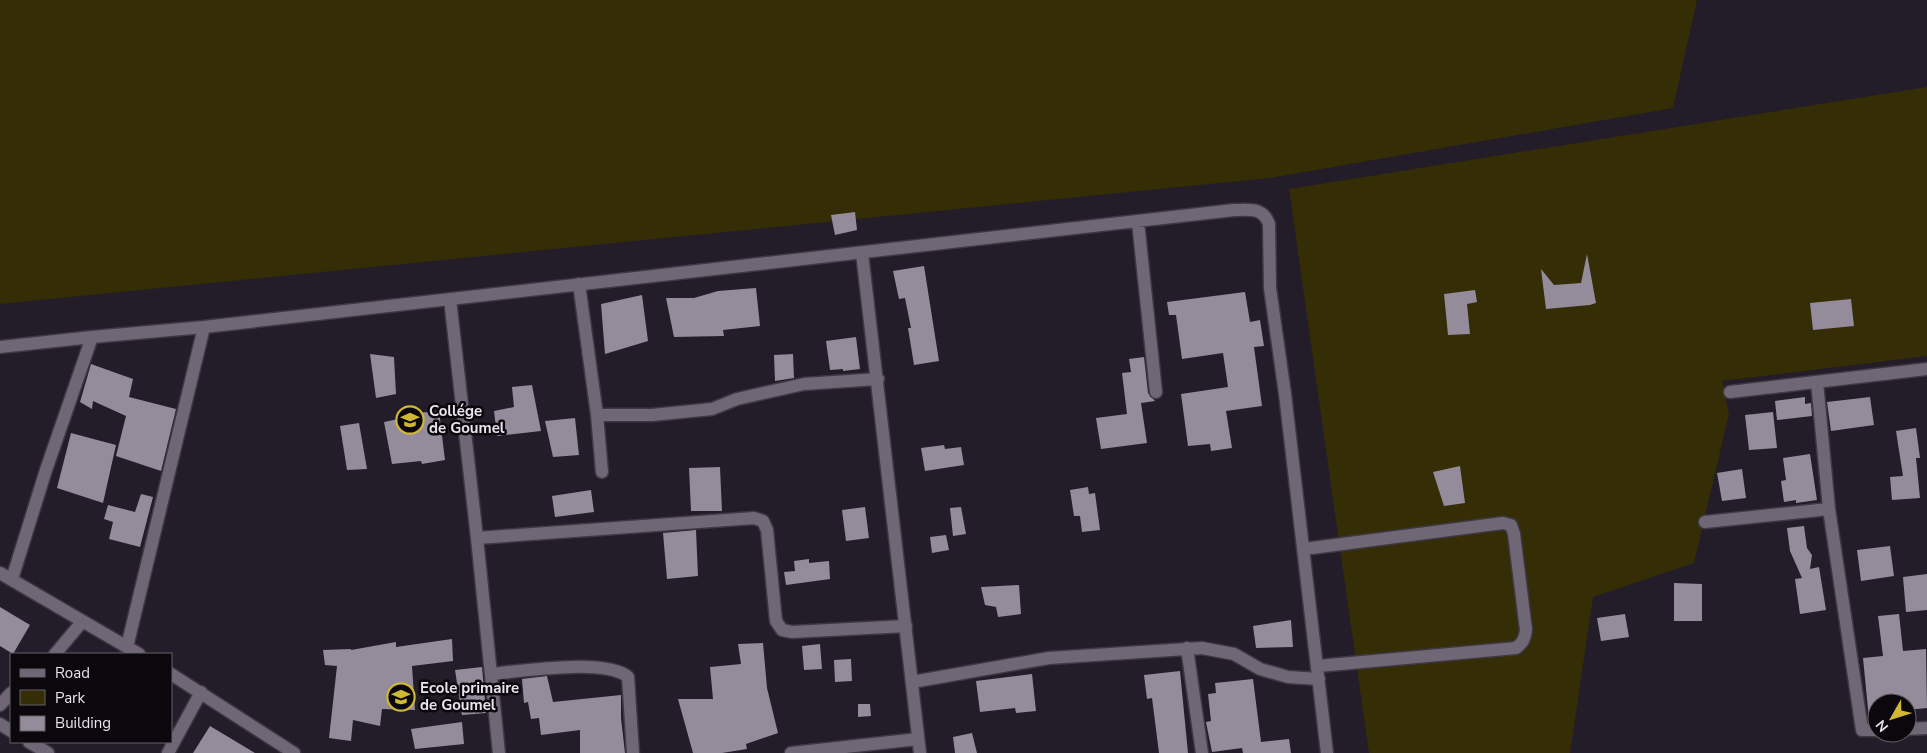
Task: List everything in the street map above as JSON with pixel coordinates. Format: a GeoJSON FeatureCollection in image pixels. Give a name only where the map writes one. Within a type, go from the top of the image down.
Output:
{"type":"FeatureCollection","features":[{"type":"Feature","properties":{"kind":"street"},"geometry":{"type":"LineString","coordinates":[[0,348],[92,337],[204,327],[1234,210],[1260,212],[1266,216],[1269,224],[1270,288],[1328,753]]}},
{"type":"Feature","properties":{"kind":"street"},"geometry":{"type":"LineString","coordinates":[[1138,222],[1156,392]]}},
{"type":"Feature","properties":{"kind":"street"},"geometry":{"type":"LineString","coordinates":[[862,252],[920,753]]}},
{"type":"Feature","properties":{"kind":"street"},"geometry":{"type":"LineString","coordinates":[[579,284],[597,416],[602,472]]}},
{"type":"Feature","properties":{"kind":"street"},"geometry":{"type":"LineString","coordinates":[[450,299],[477,538],[498,753]]}},
{"type":"Feature","properties":{"kind":"street"},"geometry":{"type":"LineString","coordinates":[[127,647],[204,327]]}},
{"type":"Feature","properties":{"kind":"street"},"geometry":{"type":"LineString","coordinates":[[12,579],[46,470],[92,337]]}},
{"type":"Feature","properties":{"kind":"street"},"geometry":{"type":"LineString","coordinates":[[1730,392],[1927,369]]}},
{"type":"Feature","properties":{"kind":"street"},"geometry":{"type":"LineString","coordinates":[[597,416],[652,415],[712,408],[737,398],[804,384],[878,379]]}},
{"type":"Feature","properties":{"kind":"street"},"geometry":{"type":"LineString","coordinates":[[1817,382],[1829,509],[1862,730],[1867,730]]}},
{"type":"Feature","properties":{"kind":"street"},"geometry":{"type":"LineString","coordinates":[[1706,522],[1829,509]]}},
{"type":"Feature","properties":{"kind":"street"},"geometry":{"type":"LineString","coordinates":[[477,538],[754,518],[763,521],[767,530],[776,621],[782,630],[792,632],[906,626]]}},
{"type":"Feature","properties":{"kind":"street"},"geometry":{"type":"LineString","coordinates":[[912,682],[1050,658],[1186,648],[1202,648],[1234,654],[1260,669],[1288,677],[1516,648],[1525,636],[1526,630],[1514,534],[1511,525],[1503,523],[1304,549]]}},
{"type":"Feature","properties":{"kind":"street"},"geometry":{"type":"LineString","coordinates":[[0,573],[137,653]]}},
{"type":"Feature","properties":{"kind":"street"},"geometry":{"type":"LineString","coordinates":[[56,653],[82,622]]}},
{"type":"Feature","properties":{"kind":"street"},"geometry":{"type":"LineString","coordinates":[[1186,648],[1202,753]]}},
{"type":"Feature","properties":{"kind":"street"},"geometry":{"type":"LineString","coordinates":[[491,674],[564,667],[622,672],[628,677],[633,753]]}},
{"type":"Feature","properties":{"kind":"street"},"geometry":{"type":"LineString","coordinates":[[172,675],[294,753]]}},
{"type":"Feature","properties":{"kind":"street"},"geometry":{"type":"LineString","coordinates":[[168,753],[201,692]]}},
{"type":"Feature","properties":{"kind":"street"},"geometry":{"type":"LineString","coordinates":[[0,705],[10,695]]}},
{"type":"Feature","properties":{"kind":"street"},"geometry":{"type":"LineString","coordinates":[[791,753],[918,739]]}},
{"type":"Feature","properties":{"kind":"street"},"geometry":{"type":"LineString","coordinates":[[31,743],[48,753]]}},
{"type":"Feature","properties":{"kind":"green space"},"geometry":{"type":"Polygon","coordinates":[[[0,0],[1697,0],[1673,108],[1270,178],[0,304],[0,0]]]}},
{"type":"Feature","properties":{"kind":"green space"},"geometry":{"type":"Polygon","coordinates":[[[1927,87],[1927,356],[1722,381],[1729,414],[1694,563],[1593,597],[1570,753],[1369,753],[1289,189],[1927,87]]]}},
{"type":"Feature","properties":{"kind":"building"},"geometry":{"type":"Polygon","coordinates":[[[855,212],[857,230],[835,235],[831,215],[855,212]]]}},
{"type":"Feature","properties":{"kind":"building"},"geometry":{"type":"Polygon","coordinates":[[[1587,254],[1596,303],[1546,309],[1541,269],[1554,285],[1581,283],[1587,254]]]}},
{"type":"Feature","properties":{"kind":"building"},"geometry":{"type":"Polygon","coordinates":[[[924,266],[939,361],[914,365],[908,328],[911,328],[905,298],[899,299],[893,271],[924,266]]]}},
{"type":"Feature","properties":{"kind":"building"},"geometry":{"type":"Polygon","coordinates":[[[756,288],[760,326],[723,330],[724,336],[674,337],[666,298],[694,298],[718,291],[756,288]]]}},
{"type":"Feature","properties":{"kind":"building"},"geometry":{"type":"Polygon","coordinates":[[[1475,290],[1477,302],[1467,304],[1470,334],[1448,335],[1444,294],[1475,290]]]}},
{"type":"Feature","properties":{"kind":"building"},"geometry":{"type":"Polygon","coordinates":[[[1245,292],[1250,322],[1260,320],[1264,346],[1254,347],[1262,406],[1226,411],[1232,448],[1211,451],[1210,444],[1188,446],[1181,394],[1228,387],[1223,353],[1182,359],[1176,315],[1169,315],[1167,302],[1245,292]]]}},
{"type":"Feature","properties":{"kind":"building"},"geometry":{"type":"Polygon","coordinates":[[[642,295],[648,341],[605,354],[601,304],[642,295]]]}},
{"type":"Feature","properties":{"kind":"building"},"geometry":{"type":"Polygon","coordinates":[[[1851,299],[1854,326],[1813,330],[1810,303],[1851,299]]]}},
{"type":"Feature","properties":{"kind":"building"},"geometry":{"type":"Polygon","coordinates":[[[856,337],[860,369],[830,370],[826,341],[856,337]]]}},
{"type":"Feature","properties":{"kind":"building"},"geometry":{"type":"Polygon","coordinates":[[[370,354],[394,357],[396,394],[376,398],[370,354]]]}},
{"type":"Feature","properties":{"kind":"building"},"geometry":{"type":"Polygon","coordinates":[[[793,354],[794,378],[775,381],[774,355],[793,354]]]}},
{"type":"Feature","properties":{"kind":"building"},"geometry":{"type":"Polygon","coordinates":[[[1144,357],[1148,393],[1155,401],[1141,403],[1147,443],[1101,449],[1096,418],[1127,414],[1122,373],[1131,372],[1129,359],[1144,357]]]}},
{"type":"Feature","properties":{"kind":"building"},"geometry":{"type":"Polygon","coordinates":[[[91,364],[133,379],[129,397],[176,409],[161,471],[116,456],[126,416],[93,401],[92,409],[80,402],[91,364]]]}},
{"type":"Feature","properties":{"kind":"building"},"geometry":{"type":"Polygon","coordinates":[[[532,385],[541,431],[497,436],[494,411],[514,407],[512,387],[532,385]]]}},
{"type":"Feature","properties":{"kind":"building"},"geometry":{"type":"Polygon","coordinates":[[[1805,397],[1805,404],[1811,403],[1812,416],[1777,420],[1775,401],[1805,397]]]}},
{"type":"Feature","properties":{"kind":"building"},"geometry":{"type":"Polygon","coordinates":[[[1870,397],[1874,425],[1831,431],[1827,402],[1870,397]]]}},
{"type":"Feature","properties":{"kind":"building"},"geometry":{"type":"Polygon","coordinates":[[[439,411],[445,460],[422,464],[421,461],[392,464],[384,422],[417,415],[417,413],[439,411]]]}},
{"type":"Feature","properties":{"kind":"building"},"geometry":{"type":"Polygon","coordinates":[[[1773,412],[1777,448],[1749,450],[1745,415],[1773,412]]]}},
{"type":"Feature","properties":{"kind":"building"},"geometry":{"type":"Polygon","coordinates":[[[575,418],[579,455],[553,457],[545,421],[575,418]]]}},
{"type":"Feature","properties":{"kind":"building"},"geometry":{"type":"Polygon","coordinates":[[[359,423],[367,469],[347,470],[340,426],[359,423]]]}},
{"type":"Feature","properties":{"kind":"building"},"geometry":{"type":"Polygon","coordinates":[[[1916,428],[1920,458],[1916,458],[1920,498],[1892,500],[1890,477],[1903,476],[1896,431],[1916,428]]]}},
{"type":"Feature","properties":{"kind":"building"},"geometry":{"type":"Polygon","coordinates":[[[71,433],[116,445],[103,503],[57,488],[71,433]]]}},
{"type":"Feature","properties":{"kind":"building"},"geometry":{"type":"Polygon","coordinates":[[[944,445],[945,449],[961,447],[964,465],[925,471],[921,448],[944,445]]]}},
{"type":"Feature","properties":{"kind":"building"},"geometry":{"type":"Polygon","coordinates":[[[1810,454],[1817,500],[1796,503],[1796,500],[1784,502],[1781,481],[1786,480],[1783,458],[1810,454]]]}},
{"type":"Feature","properties":{"kind":"building"},"geometry":{"type":"Polygon","coordinates":[[[1460,466],[1465,503],[1444,506],[1433,472],[1460,466]]]}},
{"type":"Feature","properties":{"kind":"building"},"geometry":{"type":"Polygon","coordinates":[[[720,467],[722,511],[691,511],[689,468],[720,467]]]}},
{"type":"Feature","properties":{"kind":"building"},"geometry":{"type":"Polygon","coordinates":[[[1742,469],[1746,498],[1722,501],[1717,473],[1742,469]]]}},
{"type":"Feature","properties":{"kind":"building"},"geometry":{"type":"Polygon","coordinates":[[[1088,487],[1089,494],[1095,493],[1100,530],[1082,532],[1080,516],[1074,516],[1070,490],[1088,487]]]}},
{"type":"Feature","properties":{"kind":"building"},"geometry":{"type":"Polygon","coordinates":[[[591,490],[594,512],[555,517],[552,496],[591,490]]]}},
{"type":"Feature","properties":{"kind":"building"},"geometry":{"type":"Polygon","coordinates":[[[141,494],[153,497],[140,547],[109,539],[113,522],[104,519],[108,505],[135,512],[141,494]]]}},
{"type":"Feature","properties":{"kind":"building"},"geometry":{"type":"Polygon","coordinates":[[[865,507],[869,538],[846,541],[842,510],[865,507]]]}},
{"type":"Feature","properties":{"kind":"building"},"geometry":{"type":"Polygon","coordinates":[[[961,507],[966,534],[953,536],[950,508],[961,507]]]}},
{"type":"Feature","properties":{"kind":"building"},"geometry":{"type":"Polygon","coordinates":[[[1804,526],[1807,548],[1812,555],[1810,569],[1819,567],[1826,610],[1800,614],[1795,579],[1802,578],[1790,551],[1787,528],[1804,526]]]}},
{"type":"Feature","properties":{"kind":"building"},"geometry":{"type":"Polygon","coordinates":[[[696,530],[698,576],[667,579],[663,533],[696,530]]]}},
{"type":"Feature","properties":{"kind":"building"},"geometry":{"type":"Polygon","coordinates":[[[946,535],[949,550],[932,553],[930,537],[946,535]]]}},
{"type":"Feature","properties":{"kind":"building"},"geometry":{"type":"Polygon","coordinates":[[[1890,546],[1894,576],[1861,581],[1857,550],[1890,546]]]}},
{"type":"Feature","properties":{"kind":"building"},"geometry":{"type":"Polygon","coordinates":[[[809,559],[809,563],[829,561],[830,579],[786,585],[784,572],[795,571],[794,561],[809,559]]]}},
{"type":"Feature","properties":{"kind":"building"},"geometry":{"type":"Polygon","coordinates":[[[1927,574],[1927,610],[1906,612],[1903,577],[1927,574]]]}},
{"type":"Feature","properties":{"kind":"building"},"geometry":{"type":"Polygon","coordinates":[[[1674,583],[1702,584],[1702,621],[1674,621],[1674,583]]]}},
{"type":"Feature","properties":{"kind":"building"},"geometry":{"type":"Polygon","coordinates":[[[1019,585],[1021,614],[998,617],[996,607],[985,605],[981,587],[1019,585]]]}},
{"type":"Feature","properties":{"kind":"building"},"geometry":{"type":"Polygon","coordinates":[[[0,607],[30,625],[14,653],[0,646],[0,607]]]}},
{"type":"Feature","properties":{"kind":"building"},"geometry":{"type":"Polygon","coordinates":[[[1625,614],[1629,637],[1601,641],[1597,618],[1625,614]]]}},
{"type":"Feature","properties":{"kind":"building"},"geometry":{"type":"Polygon","coordinates":[[[1899,614],[1903,651],[1926,649],[1927,708],[1917,709],[1917,693],[1867,693],[1867,699],[1863,658],[1883,656],[1878,616],[1899,614]]]}},
{"type":"Feature","properties":{"kind":"building"},"geometry":{"type":"Polygon","coordinates":[[[1291,620],[1293,647],[1256,648],[1253,626],[1291,620]]]}},
{"type":"Feature","properties":{"kind":"building"},"geometry":{"type":"Polygon","coordinates":[[[452,639],[453,661],[412,666],[415,710],[382,709],[380,726],[353,720],[351,741],[329,738],[337,666],[325,665],[323,650],[351,650],[396,642],[396,647],[452,639]]]}},
{"type":"Feature","properties":{"kind":"building"},"geometry":{"type":"Polygon","coordinates":[[[763,643],[767,688],[778,733],[746,744],[747,749],[722,753],[693,753],[678,699],[713,699],[710,667],[741,664],[738,644],[763,643]]]}},
{"type":"Feature","properties":{"kind":"building"},"geometry":{"type":"Polygon","coordinates":[[[820,644],[822,669],[804,670],[802,646],[820,644]]]}},
{"type":"Feature","properties":{"kind":"building"},"geometry":{"type":"Polygon","coordinates":[[[851,659],[852,681],[835,682],[834,660],[851,659]]]}},
{"type":"Feature","properties":{"kind":"building"},"geometry":{"type":"Polygon","coordinates":[[[482,667],[486,713],[462,715],[455,670],[482,667]]]}},
{"type":"Feature","properties":{"kind":"building"},"geometry":{"type":"Polygon","coordinates":[[[1180,671],[1188,753],[1159,753],[1152,698],[1147,699],[1144,675],[1180,671]]]}},
{"type":"Feature","properties":{"kind":"building"},"geometry":{"type":"Polygon","coordinates":[[[1032,674],[1036,711],[1016,713],[1015,708],[980,712],[976,681],[1032,674]]]}},
{"type":"Feature","properties":{"kind":"building"},"geometry":{"type":"Polygon","coordinates":[[[547,676],[553,702],[621,695],[621,718],[625,753],[580,753],[580,730],[541,735],[539,718],[531,719],[528,702],[524,703],[522,679],[547,676]]]}},
{"type":"Feature","properties":{"kind":"building"},"geometry":{"type":"Polygon","coordinates":[[[1253,679],[1261,742],[1289,739],[1291,753],[1243,753],[1242,748],[1212,752],[1206,722],[1211,721],[1208,694],[1216,693],[1215,683],[1253,679]]]}},
{"type":"Feature","properties":{"kind":"building"},"geometry":{"type":"Polygon","coordinates":[[[858,704],[870,704],[871,716],[858,717],[858,704]]]}},
{"type":"Feature","properties":{"kind":"building"},"geometry":{"type":"Polygon","coordinates":[[[462,722],[464,744],[415,749],[411,729],[462,722]]]}},
{"type":"Feature","properties":{"kind":"building"},"geometry":{"type":"Polygon","coordinates":[[[210,726],[255,753],[193,753],[210,726]]]}},
{"type":"Feature","properties":{"kind":"building"},"geometry":{"type":"Polygon","coordinates":[[[972,733],[977,753],[955,753],[953,737],[972,733]]]}},
{"type":"Feature","properties":{"kind":"place","name":"Collége de Goumel"},"geometry":{"type":"Point","coordinates":[410,420]}},
{"type":"Feature","properties":{"kind":"place","name":"Ecole primaire de Goumel"},"geometry":{"type":"Point","coordinates":[401,697]}}]}
